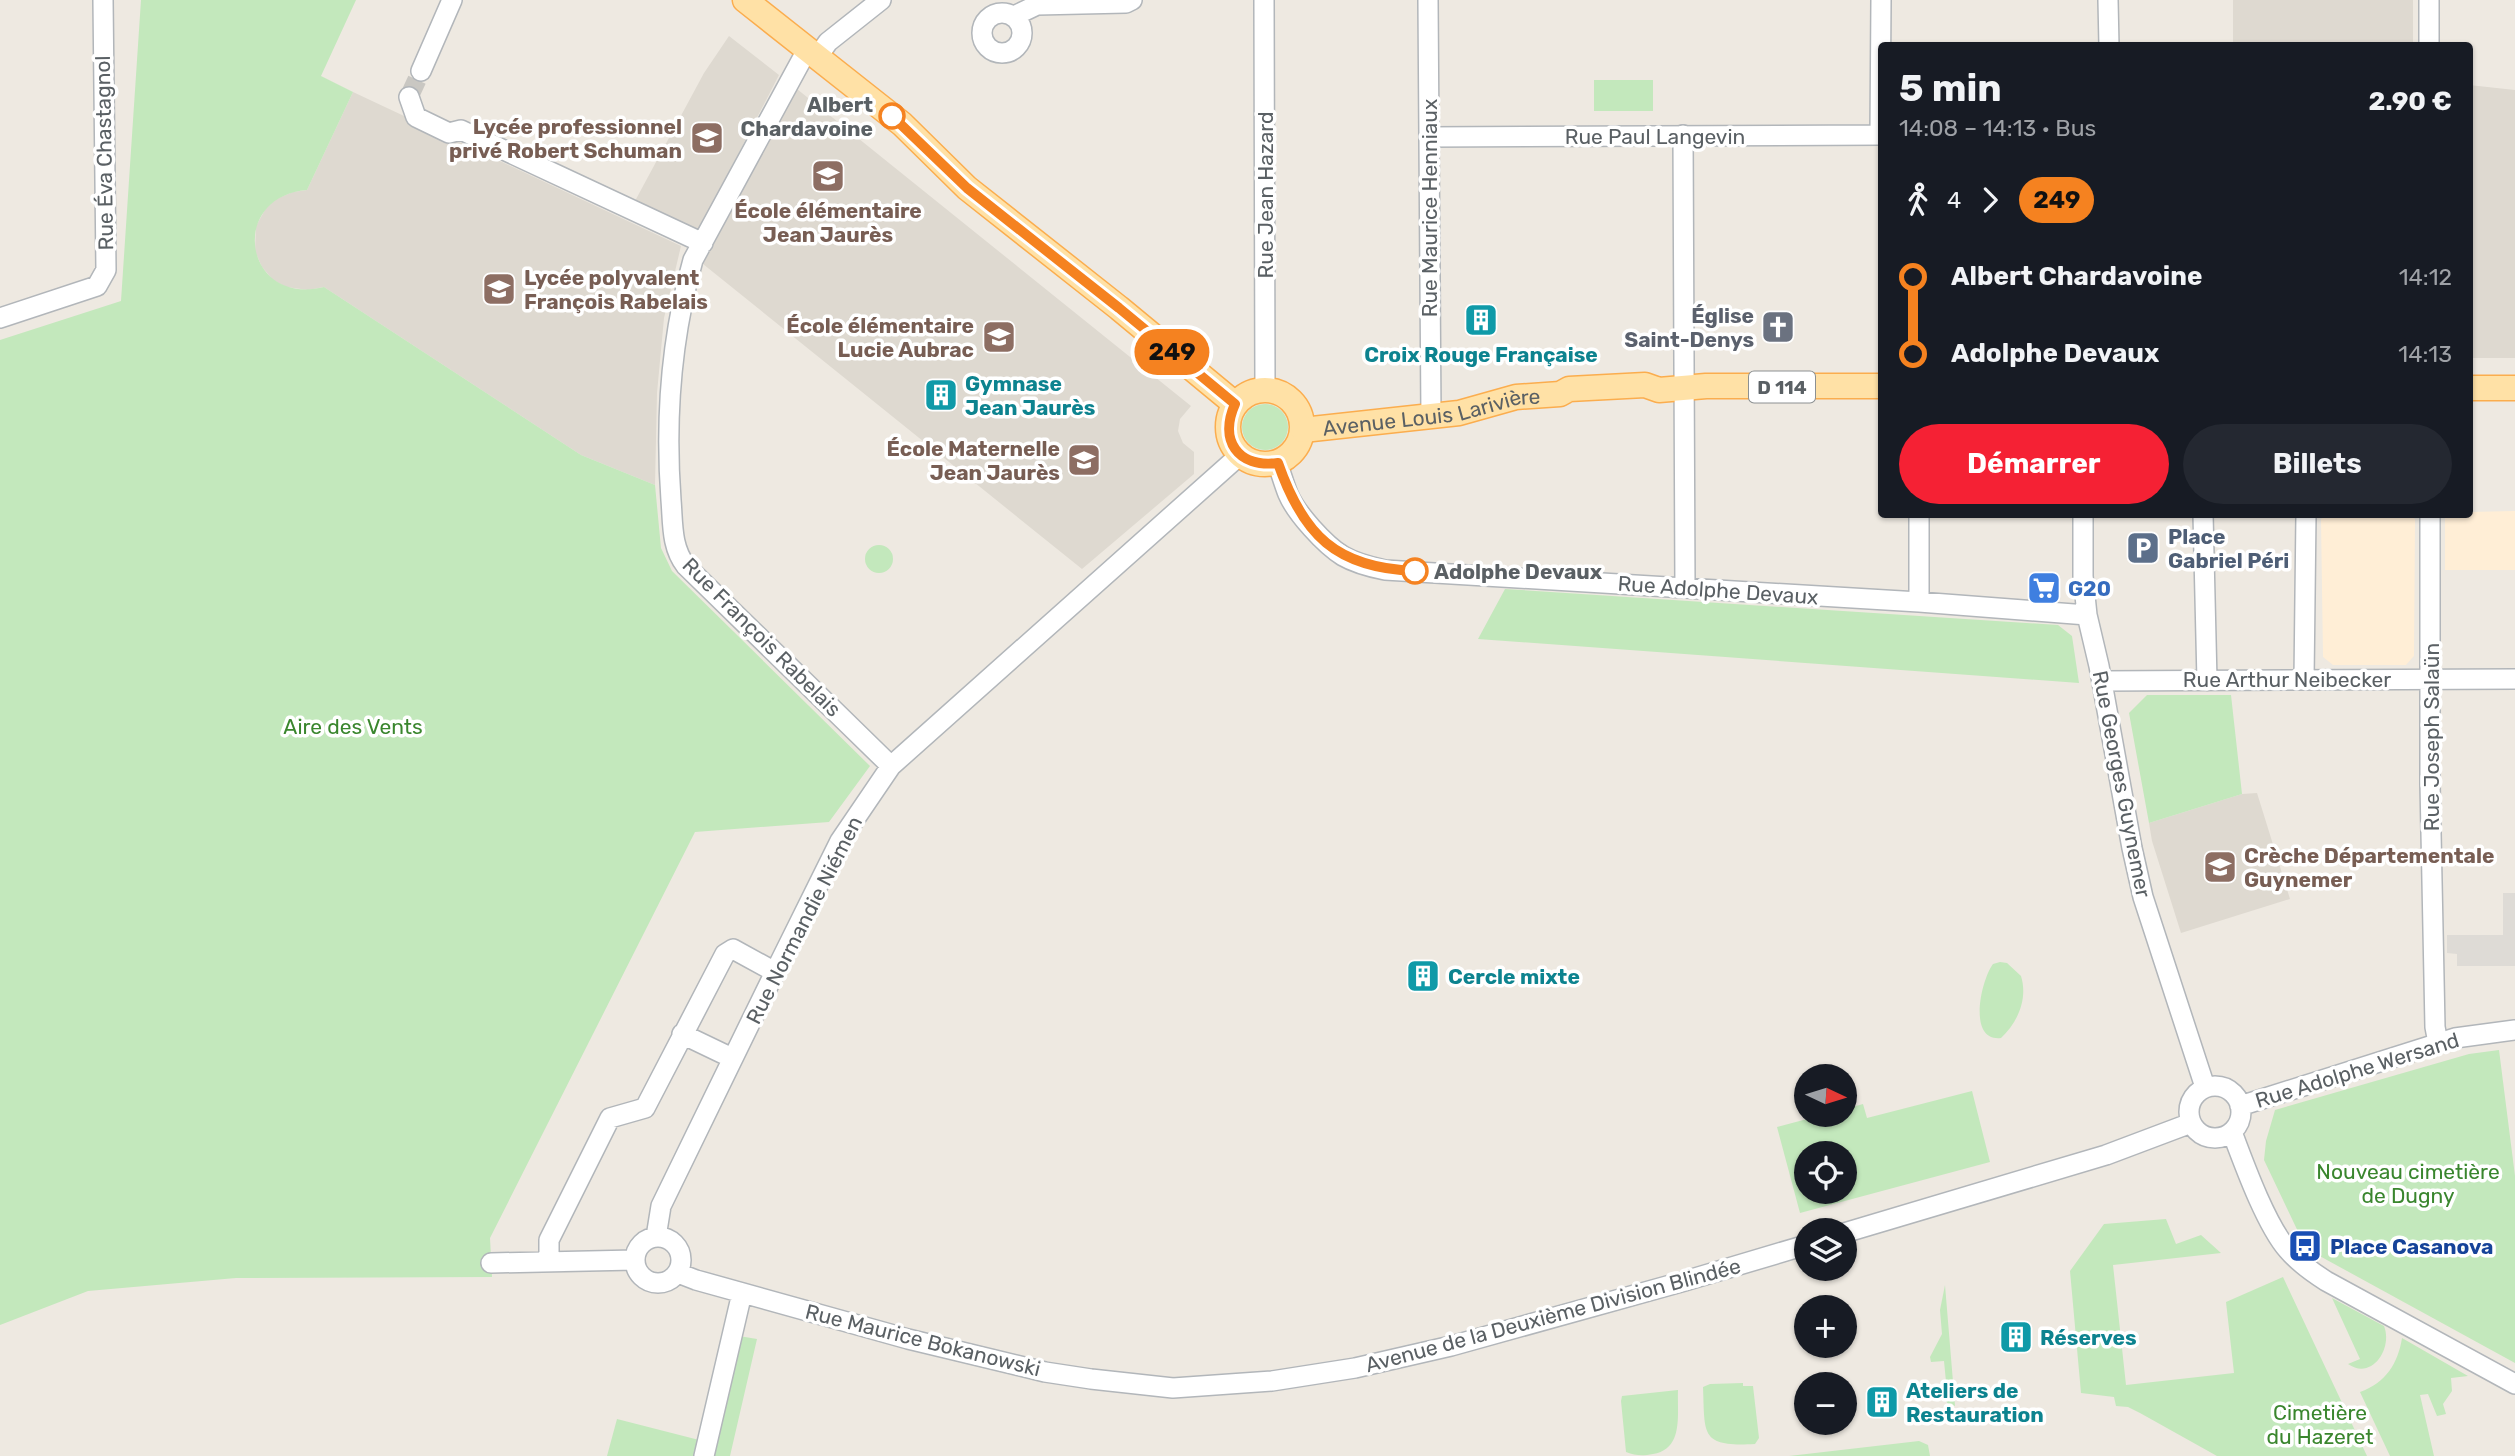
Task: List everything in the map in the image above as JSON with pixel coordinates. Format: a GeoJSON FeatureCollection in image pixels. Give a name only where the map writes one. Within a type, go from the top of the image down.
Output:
{"type":"FeatureCollection","features":[{"type":"Feature","properties":{"kind":"main road"},"geometry":{"type":"LineString","coordinates":[[745,0],[902,124],[967,188],[1235,404]]}},
{"type":"Feature","properties":{"kind":"main road","name":"Avenue Louis Larivière"},"geometry":{"type":"LineString","coordinates":[[1303,430],[1459,413],[1516,397],[1560,394],[1565,399],[1586,402],[1645,398],[1671,388],[1878,386]]}},
{"type":"Feature","properties":{"kind":"main road"},"geometry":{"type":"LineString","coordinates":[[2473,388],[2515,388]]}},
{"type":"Feature","properties":{"kind":"main road"},"geometry":{"type":"LineString","coordinates":[[1265,389],[1278,391],[1289,398],[1302,418],[1303,430],[1298,446],[1278,463],[1256,463],[1240,455],[1228,434],[1230,416],[1235,404],[1247,394],[1265,389]]}},
{"type":"Feature","properties":{"kind":"street","name":"Rue Éva Chastagnol"},"geometry":{"type":"LineString","coordinates":[[0,318],[97,286],[106,270],[103,0]]}},
{"type":"Feature","properties":{"kind":"street"},"geometry":{"type":"LineString","coordinates":[[421,71],[452,0]]}},
{"type":"Feature","properties":{"kind":"street","name":"Rue François Rabelais"},"geometry":{"type":"LineString","coordinates":[[881,0],[813,52],[694,261],[676,342],[669,404],[670,486],[674,540],[679,557],[891,766]]}},
{"type":"Feature","properties":{"kind":"street"},"geometry":{"type":"LineString","coordinates":[[1014,16],[1037,5],[1126,3],[1132,0]]}},
{"type":"Feature","properties":{"kind":"street","name":"Rue Jean Hazard"},"geometry":{"type":"LineString","coordinates":[[1264,0],[1265,389]]}},
{"type":"Feature","properties":{"kind":"street","name":"Rue Maurice Henniaux"},"geometry":{"type":"LineString","coordinates":[[1428,0],[1431,417]]}},
{"type":"Feature","properties":{"kind":"street"},"geometry":{"type":"LineString","coordinates":[[1881,0],[1881,42]]}},
{"type":"Feature","properties":{"kind":"street"},"geometry":{"type":"LineString","coordinates":[[2108,0],[2109,42]]}},
{"type":"Feature","properties":{"kind":"street"},"geometry":{"type":"LineString","coordinates":[[2429,0],[2429,42]]}},
{"type":"Feature","properties":{"kind":"street"},"geometry":{"type":"LineString","coordinates":[[409,97],[416,117],[449,133],[461,130],[703,243]]}},
{"type":"Feature","properties":{"kind":"street"},"geometry":{"type":"LineString","coordinates":[[1683,135],[1671,388],[1685,588]]}},
{"type":"Feature","properties":{"kind":"street","name":"Rue Paul Langevin"},"geometry":{"type":"LineString","coordinates":[[1429,137],[1878,135]]}},
{"type":"Feature","properties":{"kind":"street","name":"Rue Normandie Niémen"},"geometry":{"type":"LineString","coordinates":[[656,1237],[661,1206],[775,972],[841,841],[891,766],[1240,455]]}},
{"type":"Feature","properties":{"kind":"street","name":"Rue Adolphe Devaux"},"geometry":{"type":"LineString","coordinates":[[1278,463],[1289,496],[1299,513],[1335,549],[1361,564],[1385,570],[1919,602],[2087,615]]}},
{"type":"Feature","properties":{"kind":"street"},"geometry":{"type":"LineString","coordinates":[[1919,518],[1919,602]]}},
{"type":"Feature","properties":{"kind":"street","name":"Rue Georges Guynemer"},"geometry":{"type":"LineString","coordinates":[[2083,518],[2083,576],[2087,615],[2102,681],[2132,848],[2143,897],[2205,1087]]}},
{"type":"Feature","properties":{"kind":"street"},"geometry":{"type":"LineString","coordinates":[[2203,518],[2207,681]]}},
{"type":"Feature","properties":{"kind":"street"},"geometry":{"type":"LineString","coordinates":[[2304,679],[2306,518]]}},
{"type":"Feature","properties":{"kind":"street","name":"Rue Joseph Salaün"},"geometry":{"type":"LineString","coordinates":[[2430,518],[2430,784],[2435,1027],[2438,1043]]}},
{"type":"Feature","properties":{"kind":"street","name":"Rue Arthur Neibecker"},"geometry":{"type":"LineString","coordinates":[[2102,681],[2515,680]]}},
{"type":"Feature","properties":{"kind":"street"},"geometry":{"type":"LineString","coordinates":[[549,1262],[549,1240],[610,1118],[645,1108],[725,954],[733,949],[775,972]]}},
{"type":"Feature","properties":{"kind":"street","name":"Rue Adolphe Wersand"},"geometry":{"type":"LineString","coordinates":[[2240,1106],[2455,1038],[2515,1030]]}},
{"type":"Feature","properties":{"kind":"street"},"geometry":{"type":"LineString","coordinates":[[682,1034],[733,1058]]}},
{"type":"Feature","properties":{"kind":"street"},"geometry":{"type":"LineString","coordinates":[[2205,1087],[2223,1087],[2231,1091],[2240,1106],[2241,1115],[2232,1132],[2223,1137],[2205,1136],[2191,1123],[2191,1102],[2196,1093],[2205,1087]]}},
{"type":"Feature","properties":{"kind":"street"},"geometry":{"type":"LineString","coordinates":[[1857,1229],[2106,1155],[2191,1123]]}},
{"type":"Feature","properties":{"kind":"street"},"geometry":{"type":"LineString","coordinates":[[2232,1132],[2245,1167],[2276,1231],[2287,1249],[2304,1266],[2326,1281],[2515,1384]]}},
{"type":"Feature","properties":{"kind":"street"},"geometry":{"type":"LineString","coordinates":[[656,1237],[670,1240],[680,1251],[678,1273],[665,1282],[650,1282],[638,1272],[635,1260],[639,1247],[649,1238],[656,1237]]}},
{"type":"Feature","properties":{"kind":"street","name":"Avenue de la Deuxième Division Blindée"},"geometry":{"type":"LineString","coordinates":[[1173,1388],[1272,1381],[1355,1368],[1464,1343],[1794,1249]]}},
{"type":"Feature","properties":{"kind":"street"},"geometry":{"type":"LineString","coordinates":[[491,1263],[635,1260]]}},
{"type":"Feature","properties":{"kind":"street","name":"Rue Maurice Bokanowski"},"geometry":{"type":"LineString","coordinates":[[678,1273],[920,1342],[1045,1372],[1091,1380],[1173,1388]]}},
{"type":"Feature","properties":{"kind":"street"},"geometry":{"type":"LineString","coordinates":[[704,1456],[742,1293]]}},
{"type":"Feature","properties":{"kind":"shaded area"},"geometry":{"type":"Polygon","coordinates":[[[2233,0],[2413,0],[2413,42],[2233,42],[2233,0]]]}},
{"type":"Feature","properties":{"kind":"shaded area","name":"Lycée professionnel privé Robert Schuman"},"geometry":{"type":"Polygon","coordinates":[[[729,36],[779,75],[699,230],[635,201],[704,73],[729,36]]]}},
{"type":"Feature","properties":{"kind":"shaded area"},"geometry":{"type":"Polygon","coordinates":[[[2473,85],[2515,90],[2515,358],[2473,358],[2473,85]]]}},
{"type":"Feature","properties":{"kind":"shaded area"},"geometry":{"type":"Polygon","coordinates":[[[797,89],[1191,406],[1180,419],[1178,431],[1183,443],[1194,452],[1194,474],[1082,569],[703,264],[797,89]]]}},
{"type":"Feature","properties":{"kind":"shaded area","name":"Lycée polyvalent François Rabelais"},"geometry":{"type":"Polygon","coordinates":[[[353,92],[681,246],[664,318],[657,393],[655,485],[581,455],[324,287],[308,290],[286,287],[273,280],[262,267],[255,251],[256,226],[266,208],[276,199],[307,190],[353,92]]]}},
{"type":"Feature","properties":{"kind":"shaded area"},"geometry":{"type":"Polygon","coordinates":[[[2515,511],[2515,570],[2445,570],[2445,518],[2473,518],[2473,512],[2515,511]]]}},
{"type":"Feature","properties":{"kind":"shaded area"},"geometry":{"type":"Polygon","coordinates":[[[2321,519],[2415,519],[2414,656],[2406,665],[2333,665],[2323,657],[2321,519]]]}},
{"type":"Feature","properties":{"kind":"shaded area","name":"Crèche Départementale Guynemer"},"geometry":{"type":"Polygon","coordinates":[[[2257,793],[2290,899],[2181,933],[2152,841],[2149,823],[2242,794],[2257,793]]]}},
{"type":"Feature","properties":{"kind":"shaded area"},"geometry":{"type":"Polygon","coordinates":[[[2503,893],[2515,893],[2515,966],[2457,966],[2457,954],[2447,953],[2447,935],[2503,935],[2503,893]]]}},
{"type":"Feature","properties":{"kind":"green space","name":"Aire des Vents"},"geometry":{"type":"Polygon","coordinates":[[[141,0],[356,0],[321,76],[353,92],[307,190],[281,197],[265,211],[256,229],[256,249],[262,267],[276,281],[297,289],[324,287],[581,455],[655,485],[661,548],[672,571],[870,766],[829,822],[695,832],[490,1238],[492,1277],[236,1278],[88,1291],[0,1325],[0,340],[121,301],[141,0]]]}},
{"type":"Feature","properties":{"kind":"green space"},"geometry":{"type":"Polygon","coordinates":[[[1594,80],[1653,80],[1653,111],[1594,111],[1594,80]]]}},
{"type":"Feature","properties":{"kind":"green space"},"geometry":{"type":"Polygon","coordinates":[[[1265,404],[1281,411],[1288,427],[1281,443],[1265,450],[1249,443],[1242,427],[1249,411],[1265,404]]]}},
{"type":"Feature","properties":{"kind":"green space"},"geometry":{"type":"Polygon","coordinates":[[[879,545],[889,549],[893,559],[889,569],[879,573],[869,569],[865,559],[869,549],[879,545]]]}},
{"type":"Feature","properties":{"kind":"green space"},"geometry":{"type":"Polygon","coordinates":[[[1505,589],[2058,625],[2072,636],[2079,683],[1478,639],[1505,589]]]}},
{"type":"Feature","properties":{"kind":"green space"},"geometry":{"type":"Polygon","coordinates":[[[2147,695],[2231,695],[2242,794],[2149,823],[2129,713],[2147,695]]]}},
{"type":"Feature","properties":{"kind":"green space"},"geometry":{"type":"Polygon","coordinates":[[[2007,963],[2021,976],[2023,985],[2020,1010],[2001,1038],[1990,1037],[1980,1021],[1984,983],[1993,964],[2007,963]]]}},
{"type":"Feature","properties":{"kind":"green space","name":"Nouveau cimetière de Dugny"},"geometry":{"type":"Polygon","coordinates":[[[2499,1050],[2515,1176],[2515,1363],[2316,1254],[2302,1240],[2264,1160],[2266,1141],[2275,1110],[2469,1054],[2499,1050]]]}},
{"type":"Feature","properties":{"kind":"green space"},"geometry":{"type":"Polygon","coordinates":[[[1972,1091],[1990,1162],[1857,1198],[1857,1141],[1794,1141],[1794,1191],[1777,1127],[1794,1122],[1794,1127],[1857,1127],[1857,1106],[1863,1104],[1867,1118],[1972,1091]]]}},
{"type":"Feature","properties":{"kind":"green space"},"geometry":{"type":"Polygon","coordinates":[[[1798,1204],[1834,1204],[1800,1213],[1798,1204]]]}},
{"type":"Feature","properties":{"kind":"green space","name":"Cimetière du Hazeret"},"geometry":{"type":"Polygon","coordinates":[[[2166,1219],[2176,1244],[2201,1235],[2221,1253],[2113,1265],[2126,1385],[2234,1373],[2226,1302],[2283,1277],[2367,1456],[2217,1456],[2128,1407],[2116,1406],[2114,1397],[2081,1393],[2070,1271],[2104,1224],[2166,1219]]]}},
{"type":"Feature","properties":{"kind":"green space"},"geometry":{"type":"Polygon","coordinates":[[[1945,1285],[1955,1406],[1948,1404],[1943,1396],[1947,1392],[1944,1361],[1931,1362],[1930,1357],[1942,1334],[1940,1310],[1945,1285]]]}},
{"type":"Feature","properties":{"kind":"green space"},"geometry":{"type":"Polygon","coordinates":[[[2332,1298],[2384,1326],[2386,1344],[2378,1360],[2372,1365],[2357,1368],[2348,1364],[2360,1359],[2332,1298]]]}},
{"type":"Feature","properties":{"kind":"green space"},"geometry":{"type":"Polygon","coordinates":[[[739,1336],[757,1339],[730,1456],[710,1456],[727,1402],[739,1336]]]}},
{"type":"Feature","properties":{"kind":"green space"},"geometry":{"type":"Polygon","coordinates":[[[2402,1338],[2468,1376],[2451,1378],[2452,1391],[2443,1404],[2446,1414],[2437,1416],[2428,1394],[2420,1395],[2434,1456],[2390,1456],[2360,1392],[2384,1378],[2394,1364],[2402,1338]]]}},
{"type":"Feature","properties":{"kind":"green space"},"geometry":{"type":"Polygon","coordinates":[[[1743,1383],[1743,1386],[1753,1386],[1759,1438],[1755,1444],[1715,1440],[1706,1427],[1703,1387],[1710,1384],[1743,1383]]]}},
{"type":"Feature","properties":{"kind":"green space"},"geometry":{"type":"Polygon","coordinates":[[[1678,1390],[1677,1429],[1670,1445],[1663,1451],[1649,1455],[1626,1452],[1622,1396],[1678,1390]]]}},
{"type":"Feature","properties":{"kind":"green space"},"geometry":{"type":"Polygon","coordinates":[[[617,1419],[703,1441],[699,1456],[607,1456],[617,1419]]]}},
{"type":"Feature","properties":{"kind":"green space"},"geometry":{"type":"Polygon","coordinates":[[[1919,1441],[1928,1445],[1930,1456],[1789,1456],[1919,1441]]]}},
{"type":"Feature","properties":{"kind":"tunnel"},"geometry":{"type":"LineString","coordinates":[[409,97],[421,71]]}},
{"type":"Feature","properties":{"kind":"bus line","name":"249"},"geometry":{"type":"LineString","coordinates":[[892,116],[967,188],[1235,404],[1230,416],[1228,434],[1236,450],[1256,463],[1278,463],[1289,496],[1299,513],[1328,544],[1342,555],[1361,564],[1385,570],[1415,571]]}},
{"type":"Feature","properties":{"kind":"place","name":"Albert Chardavoine"},"geometry":{"type":"Point","coordinates":[892,116]}},
{"type":"Feature","properties":{"kind":"place","name":"Lycée professionnel privé Robert Schuman"},"geometry":{"type":"Point","coordinates":[707,138]}},
{"type":"Feature","properties":{"kind":"place","name":"École élémentaire Jean Jaurès"},"geometry":{"type":"Point","coordinates":[828,176]}},
{"type":"Feature","properties":{"kind":"place","name":"Lycée polyvalent François Rabelais"},"geometry":{"type":"Point","coordinates":[499,289]}},
{"type":"Feature","properties":{"kind":"place","name":"Croix Rouge Française"},"geometry":{"type":"Point","coordinates":[1481,320]}},
{"type":"Feature","properties":{"kind":"place","name":"Église Saint-Denys"},"geometry":{"type":"Point","coordinates":[1778,327]}},
{"type":"Feature","properties":{"kind":"place","name":"École élémentaire Lucie Aubrac"},"geometry":{"type":"Point","coordinates":[999,337]}},
{"type":"Feature","properties":{"kind":"place","name":"Gymnase Jean Jaurès"},"geometry":{"type":"Point","coordinates":[941,395]}},
{"type":"Feature","properties":{"kind":"place","name":"École Maternelle Jean Jaurès"},"geometry":{"type":"Point","coordinates":[1084,460]}},
{"type":"Feature","properties":{"kind":"place","name":"Place Gabriel Péri"},"geometry":{"type":"Point","coordinates":[2143,548]}},
{"type":"Feature","properties":{"kind":"place","name":"Adolphe Devaux"},"geometry":{"type":"Point","coordinates":[1415,571]}},
{"type":"Feature","properties":{"kind":"place","name":"G20"},"geometry":{"type":"Point","coordinates":[2044,588]}},
{"type":"Feature","properties":{"kind":"place","name":"Crèche Départementale Guynemer"},"geometry":{"type":"Point","coordinates":[2220,867]}},
{"type":"Feature","properties":{"kind":"place","name":"Cercle mixte"},"geometry":{"type":"Point","coordinates":[1423,976]}},
{"type":"Feature","properties":{"kind":"place","name":"Place Casanova"},"geometry":{"type":"Point","coordinates":[2305,1246]}},
{"type":"Feature","properties":{"kind":"place","name":"Réserves"},"geometry":{"type":"Point","coordinates":[2016,1337]}},
{"type":"Feature","properties":{"kind":"place","name":"Ateliers de Restauration"},"geometry":{"type":"Point","coordinates":[1882,1402]}}]}
